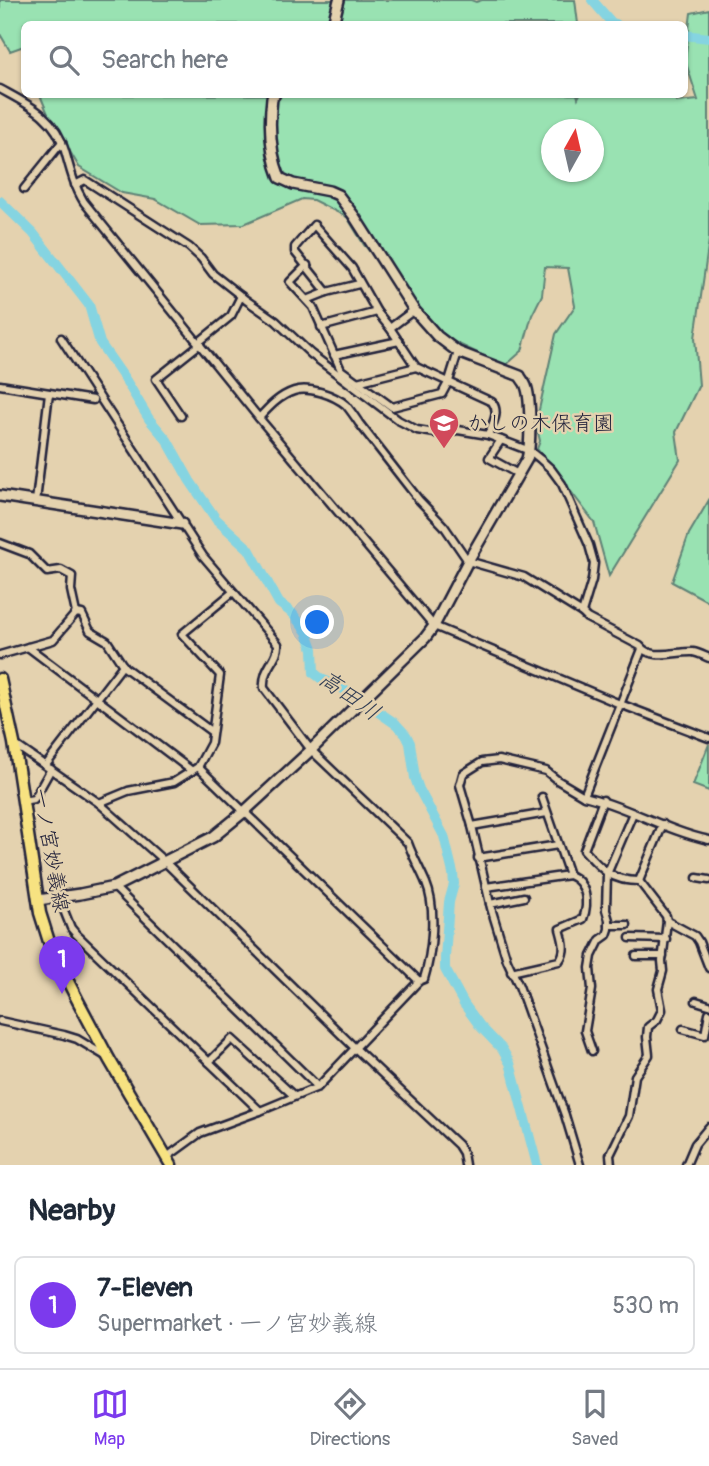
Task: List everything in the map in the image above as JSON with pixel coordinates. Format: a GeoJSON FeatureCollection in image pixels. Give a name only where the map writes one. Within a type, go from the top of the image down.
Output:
{"type":"FeatureCollection","features":[{"type":"Feature","properties":{"kind":"main road","name":"一ノ宮妙義線"},"geometry":{"type":"LineString","coordinates":[[0,679],[14,743],[38,900],[46,933],[56,960],[167,1162]]}},
{"type":"Feature","properties":{"kind":"street"},"geometry":{"type":"LineString","coordinates":[[334,21],[339,0]]}},
{"type":"Feature","properties":{"kind":"street"},"geometry":{"type":"LineString","coordinates":[[0,89],[37,110],[51,125],[62,142],[75,185],[85,202],[259,418],[434,626],[709,738]]}},
{"type":"Feature","properties":{"kind":"street"},"geometry":{"type":"LineString","coordinates":[[38,900],[114,887],[213,836],[311,750],[434,626],[530,451],[526,385],[520,376],[458,352],[436,336],[414,310],[338,195],[293,184],[280,178],[274,158],[272,98]]}},
{"type":"Feature","properties":{"kind":"street"},"geometry":{"type":"LineString","coordinates":[[24,189],[62,142]]}},
{"type":"Feature","properties":{"kind":"street"},"geometry":{"type":"LineString","coordinates":[[75,185],[85,180],[189,247],[213,274],[276,321],[311,354],[398,420],[417,430],[435,433],[458,430],[488,435],[530,451],[551,469],[562,484],[589,545],[594,563],[582,613]]}},
{"type":"Feature","properties":{"kind":"street"},"geometry":{"type":"LineString","coordinates":[[327,292],[295,252],[295,247],[314,225],[352,268],[377,312],[416,367],[492,401],[497,414],[488,435]]}},
{"type":"Feature","properties":{"kind":"street"},"geometry":{"type":"LineString","coordinates":[[307,265],[289,282],[313,307],[341,370],[392,407],[442,394],[458,352]]}},
{"type":"Feature","properties":{"kind":"street"},"geometry":{"type":"LineString","coordinates":[[306,300],[359,284]]}},
{"type":"Feature","properties":{"kind":"street"},"geometry":{"type":"LineString","coordinates":[[181,416],[156,379],[230,316],[241,296]]}},
{"type":"Feature","properties":{"kind":"street"},"geometry":{"type":"LineString","coordinates":[[390,328],[414,310]]}},
{"type":"Feature","properties":{"kind":"street"},"geometry":{"type":"LineString","coordinates":[[321,327],[377,312]]}},
{"type":"Feature","properties":{"kind":"street"},"geometry":{"type":"LineString","coordinates":[[61,338],[203,556],[278,644],[278,651],[263,680],[264,688],[311,750],[408,843],[427,884],[431,904],[431,934],[424,979],[419,981],[318,1087],[200,1133],[167,1162]]}},
{"type":"Feature","properties":{"kind":"street"},"geometry":{"type":"LineString","coordinates":[[334,355],[399,341]]}},
{"type":"Feature","properties":{"kind":"street"},"geometry":{"type":"LineString","coordinates":[[357,382],[416,367]]}},
{"type":"Feature","properties":{"kind":"street"},"geometry":{"type":"LineString","coordinates":[[0,386],[93,400]]}},
{"type":"Feature","properties":{"kind":"street"},"geometry":{"type":"LineString","coordinates":[[259,418],[269,406],[294,391],[309,391],[337,399],[353,413],[419,500],[444,526],[468,561],[524,577],[649,654],[696,652],[709,658]]}},
{"type":"Feature","properties":{"kind":"street"},"geometry":{"type":"LineString","coordinates":[[36,501],[49,393]]}},
{"type":"Feature","properties":{"kind":"street"},"geometry":{"type":"LineString","coordinates":[[501,440],[489,458],[518,474]]}},
{"type":"Feature","properties":{"kind":"street"},"geometry":{"type":"LineString","coordinates":[[0,496],[182,524]]}},
{"type":"Feature","properties":{"kind":"street"},"geometry":{"type":"LineString","coordinates":[[0,542],[29,554],[47,572],[61,570],[72,576],[71,590],[76,612]]}},
{"type":"Feature","properties":{"kind":"street"},"geometry":{"type":"LineString","coordinates":[[99,803],[128,791],[174,782],[195,769],[211,743],[220,675],[182,634],[233,592]]}},
{"type":"Feature","properties":{"kind":"street"},"geometry":{"type":"LineString","coordinates":[[76,612],[82,614],[90,631],[107,641],[123,665],[212,732]]}},
{"type":"Feature","properties":{"kind":"street"},"geometry":{"type":"LineString","coordinates":[[0,655],[53,640],[76,612]]}},
{"type":"Feature","properties":{"kind":"street"},"geometry":{"type":"LineString","coordinates":[[28,647],[195,769],[244,811],[419,981]]}},
{"type":"Feature","properties":{"kind":"street"},"geometry":{"type":"LineString","coordinates":[[584,796],[642,649]]}},
{"type":"Feature","properties":{"kind":"street"},"geometry":{"type":"LineString","coordinates":[[22,801],[34,799],[49,767],[123,665]]}},
{"type":"Feature","properties":{"kind":"street"},"geometry":{"type":"LineString","coordinates":[[14,743],[99,803],[164,861],[458,1145],[465,1163]]}},
{"type":"Feature","properties":{"kind":"street"},"geometry":{"type":"LineString","coordinates":[[580,1165],[561,1103],[490,905],[460,785],[463,774],[482,762],[499,760],[545,771],[584,796],[603,800],[690,836],[709,840]]}},
{"type":"Feature","properties":{"kind":"street"},"geometry":{"type":"LineString","coordinates":[[542,797],[569,875]]}},
{"type":"Feature","properties":{"kind":"street"},"geometry":{"type":"LineString","coordinates":[[603,800],[584,850],[607,874],[625,881],[639,881]]}},
{"type":"Feature","properties":{"kind":"street"},"geometry":{"type":"LineString","coordinates":[[471,826],[547,813]]}},
{"type":"Feature","properties":{"kind":"street"},"geometry":{"type":"LineString","coordinates":[[592,1051],[585,1031],[592,989],[592,956],[600,940],[607,935],[607,874],[633,813]]}},
{"type":"Feature","properties":{"kind":"street"},"geometry":{"type":"LineString","coordinates":[[639,881],[663,824]]}},
{"type":"Feature","properties":{"kind":"street"},"geometry":{"type":"LineString","coordinates":[[478,858],[558,845]]}},
{"type":"Feature","properties":{"kind":"street"},"geometry":{"type":"LineString","coordinates":[[486,887],[569,875],[575,877],[584,890],[587,906],[583,919],[560,929],[564,944],[561,959],[512,972]]}},
{"type":"Feature","properties":{"kind":"street"},"geometry":{"type":"LineString","coordinates":[[696,878],[709,880]]}},
{"type":"Feature","properties":{"kind":"street"},"geometry":{"type":"LineString","coordinates":[[611,1165],[610,1155],[629,1116],[635,1076],[649,1055],[648,1027],[657,1020],[662,1010],[657,989],[663,971],[667,921],[639,881]]}},
{"type":"Feature","properties":{"kind":"street"},"geometry":{"type":"LineString","coordinates":[[114,887],[318,1087]]}},
{"type":"Feature","properties":{"kind":"street"},"geometry":{"type":"LineString","coordinates":[[490,905],[524,897]]}},
{"type":"Feature","properties":{"kind":"street"},"geometry":{"type":"LineString","coordinates":[[59,898],[76,934],[260,1111]]}},
{"type":"Feature","properties":{"kind":"street"},"geometry":{"type":"LineString","coordinates":[[667,921],[695,936],[709,968]]}},
{"type":"Feature","properties":{"kind":"street"},"geometry":{"type":"LineString","coordinates":[[609,925],[627,925]]}},
{"type":"Feature","properties":{"kind":"street"},"geometry":{"type":"LineString","coordinates":[[630,938],[666,939]]}},
{"type":"Feature","properties":{"kind":"street"},"geometry":{"type":"LineString","coordinates":[[636,956],[663,957]]}},
{"type":"Feature","properties":{"kind":"street"},"geometry":{"type":"LineString","coordinates":[[696,1001],[709,1005]]}},
{"type":"Feature","properties":{"kind":"street"},"geometry":{"type":"LineString","coordinates":[[683,1029],[705,1035],[709,1013]]}},
{"type":"Feature","properties":{"kind":"street"},"geometry":{"type":"LineString","coordinates":[[0,1021],[77,1039],[109,1059]]}},
{"type":"Feature","properties":{"kind":"street"},"geometry":{"type":"LineString","coordinates":[[209,1062],[232,1039],[294,1096]]}},
{"type":"Feature","properties":{"kind":"street"},"geometry":{"type":"LineString","coordinates":[[685,1165],[695,1144],[709,1127]]}},
{"type":"Feature","properties":{"kind":"green space"},"geometry":{"type":"Polygon","coordinates":[[[0,0],[575,0],[578,21],[21,21],[21,47],[10,51],[0,34],[0,0]]]}},
{"type":"Feature","properties":{"kind":"green space"},"geometry":{"type":"Polygon","coordinates":[[[709,9],[709,240],[695,338],[699,385],[676,432],[680,460],[609,576],[594,522],[537,449],[540,441],[536,423],[556,334],[575,306],[568,268],[545,267],[542,295],[532,315],[522,351],[505,366],[448,339],[364,245],[347,217],[313,200],[302,199],[244,224],[200,225],[155,199],[122,193],[79,167],[41,98],[698,100],[688,69],[691,13],[709,9]]]}},
{"type":"Feature","properties":{"kind":"green space"},"geometry":{"type":"Polygon","coordinates":[[[709,500],[709,602],[672,582],[689,534],[709,500]]]}},
{"type":"Feature","properties":{"kind":"green space"},"geometry":{"type":"Polygon","coordinates":[[[709,744],[709,791],[693,785],[709,744]]]}},
{"type":"Feature","properties":{"kind":"waterway"},"geometry":{"type":"LineString","coordinates":[[592,0],[610,21]]}},
{"type":"Feature","properties":{"kind":"waterway"},"geometry":{"type":"LineString","coordinates":[[688,35],[709,38]]}},
{"type":"Feature","properties":{"kind":"waterway","name":"高田川"},"geometry":{"type":"LineString","coordinates":[[0,201],[33,233],[89,305],[100,343],[149,419],[167,440],[190,481],[216,519],[249,549],[279,603],[292,613],[307,632],[313,649],[314,673],[355,696],[396,724],[406,735],[410,743],[415,778],[444,836],[453,873],[445,969],[464,1004],[502,1049],[510,1063],[537,1165]]}},
{"type":"Feature","properties":{"kind":"place","name":"かしの木保育園"},"geometry":{"type":"Point","coordinates":[444,450]}},
{"type":"Feature","properties":{"kind":"place","name":"7-Eleven"},"geometry":{"type":"Point","coordinates":[62,994]}}]}
